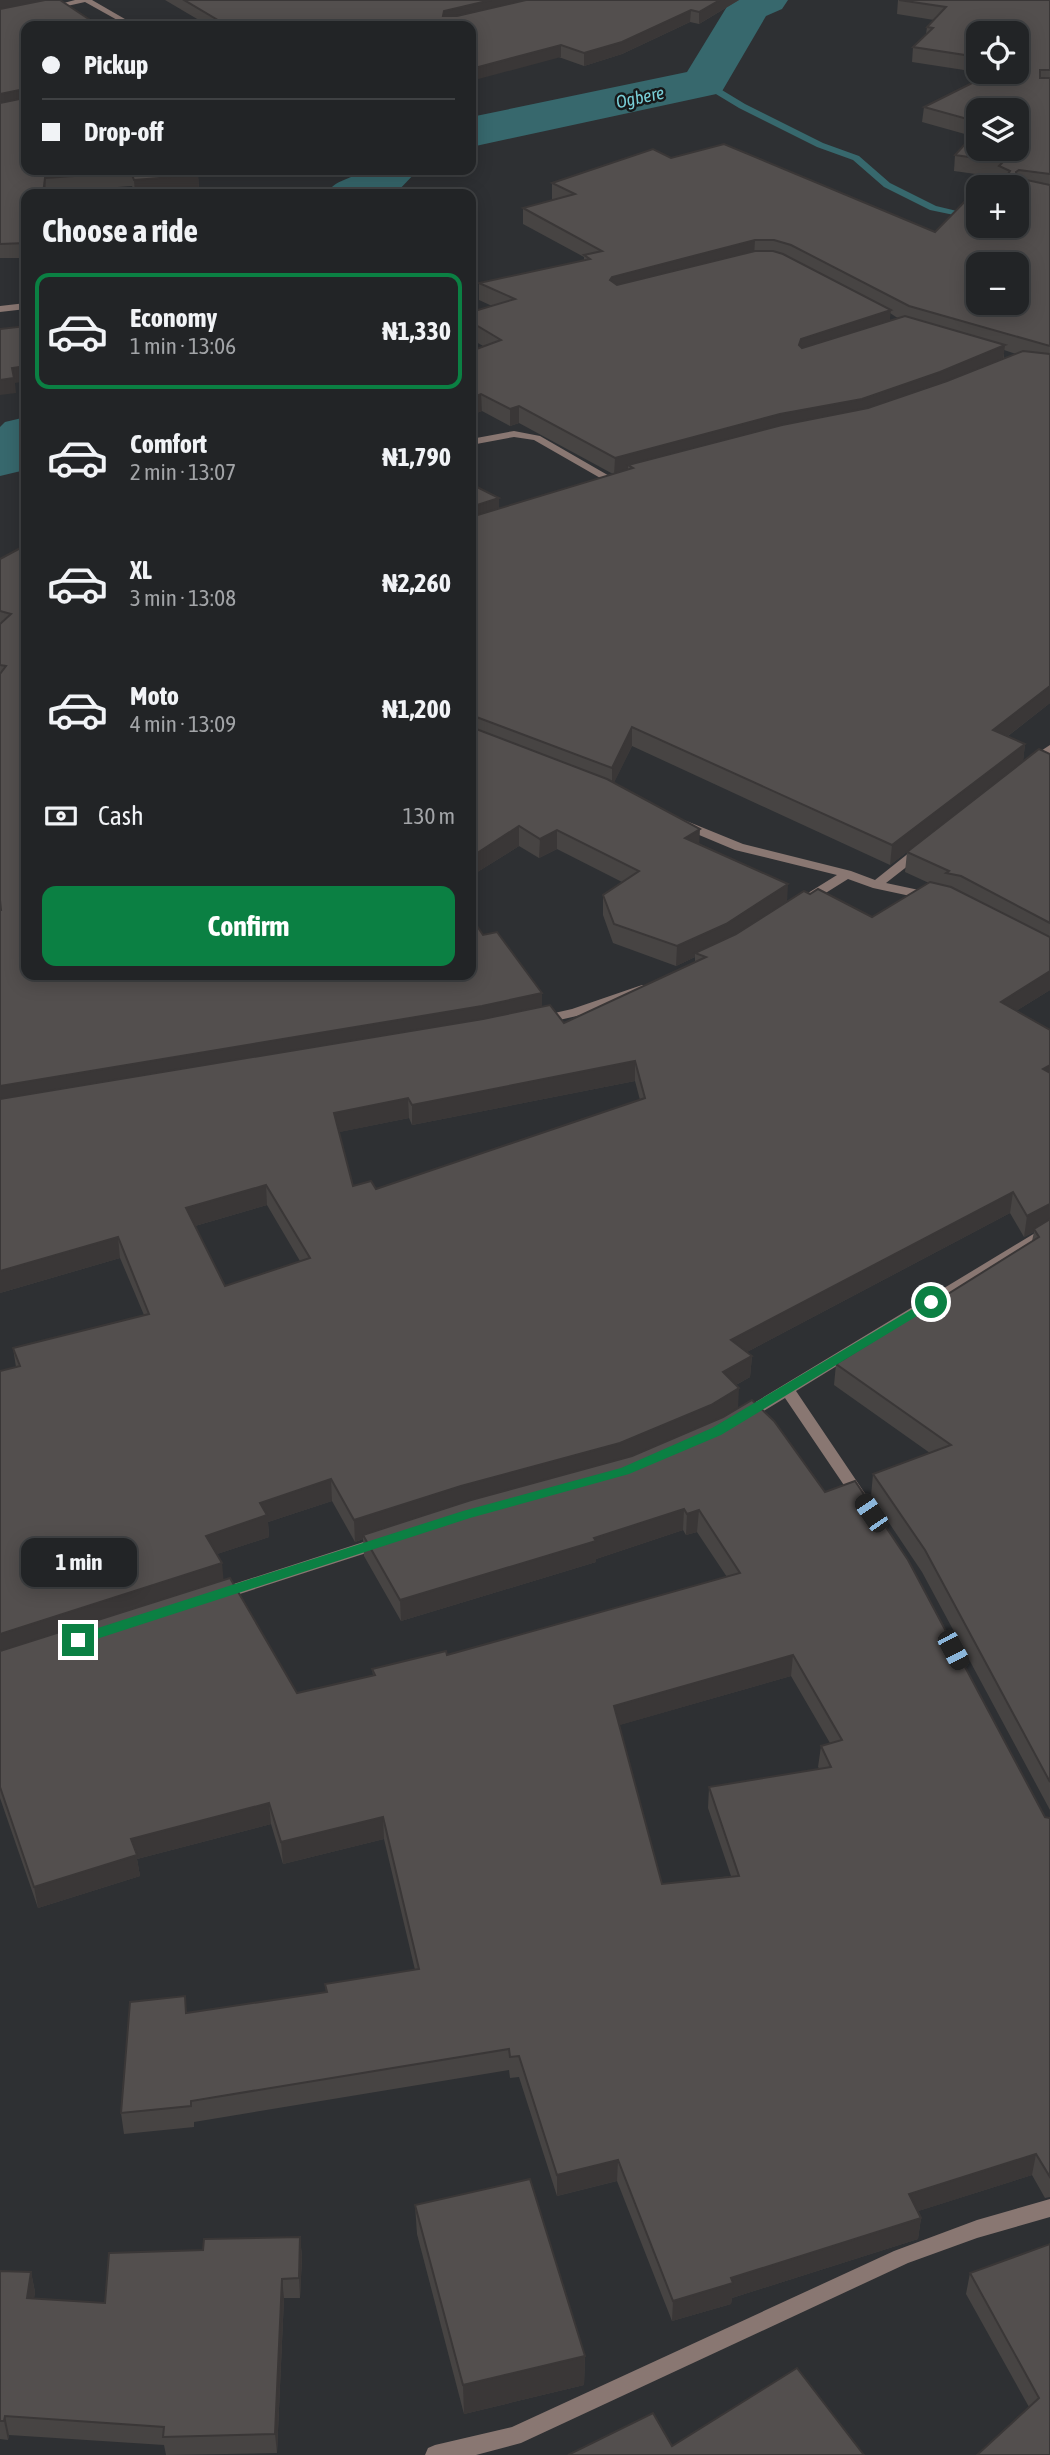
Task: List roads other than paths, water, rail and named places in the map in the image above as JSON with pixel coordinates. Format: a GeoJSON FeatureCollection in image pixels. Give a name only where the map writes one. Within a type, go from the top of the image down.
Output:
{"type":"FeatureCollection","features":[{"type":"Feature","properties":{"kind":"street"},"geometry":{"type":"LineString","coordinates":[[37,10],[86,0],[124,21]]}},
{"type":"Feature","properties":{"kind":"street"},"geometry":{"type":"LineString","coordinates":[[0,309],[21,307]]}},
{"type":"Feature","properties":{"kind":"street"},"geometry":{"type":"LineString","coordinates":[[476,441],[514,434],[537,438],[613,481]]}},
{"type":"Feature","properties":{"kind":"street"},"geometry":{"type":"LineString","coordinates":[[602,485],[626,477]]}},
{"type":"Feature","properties":{"kind":"street"},"geometry":{"type":"LineString","coordinates":[[1017,773],[1050,748]]}},
{"type":"Feature","properties":{"kind":"street"},"geometry":{"type":"LineString","coordinates":[[677,821],[738,847],[848,874],[877,885],[942,899]]}},
{"type":"Feature","properties":{"kind":"street"},"geometry":{"type":"LineString","coordinates":[[877,885],[931,842]]}},
{"type":"Feature","properties":{"kind":"street"},"geometry":{"type":"LineString","coordinates":[[789,911],[848,874]]}},
{"type":"Feature","properties":{"kind":"street"},"geometry":{"type":"LineString","coordinates":[[523,1024],[576,1013],[659,982]]}},
{"type":"Feature","properties":{"kind":"street"},"geometry":{"type":"LineString","coordinates":[[728,1425],[1050,1229]]}},
{"type":"Feature","properties":{"kind":"street"},"geometry":{"type":"LineString","coordinates":[[788,1390],[871,1513]]}},
{"type":"Feature","properties":{"kind":"street"},"geometry":{"type":"LineString","coordinates":[[208,1598],[403,1535]]}},
{"type":"Feature","properties":{"kind":"street"},"geometry":{"type":"LineString","coordinates":[[435,2455],[513,2435],[901,2257],[977,2229],[1050,2208]]}},
{"type":"Feature","properties":{"kind":"waterway","name":"Ogbere"},"geometry":{"type":"LineString","coordinates":[[476,131],[704,83],[749,7],[766,0]]}},
{"type":"Feature","properties":{"kind":"waterway"},"geometry":{"type":"LineString","coordinates":[[704,83],[742,106],[820,145],[856,158],[887,185],[933,208],[966,215]]}},
{"type":"Feature","properties":{"kind":"waterway","name":"Ogbere"},"geometry":{"type":"LineString","coordinates":[[366,189],[387,175]]}},
{"type":"Feature","properties":{"kind":"waterway","name":"Ogbere"},"geometry":{"type":"LineString","coordinates":[[0,458],[21,439]]}}]}
